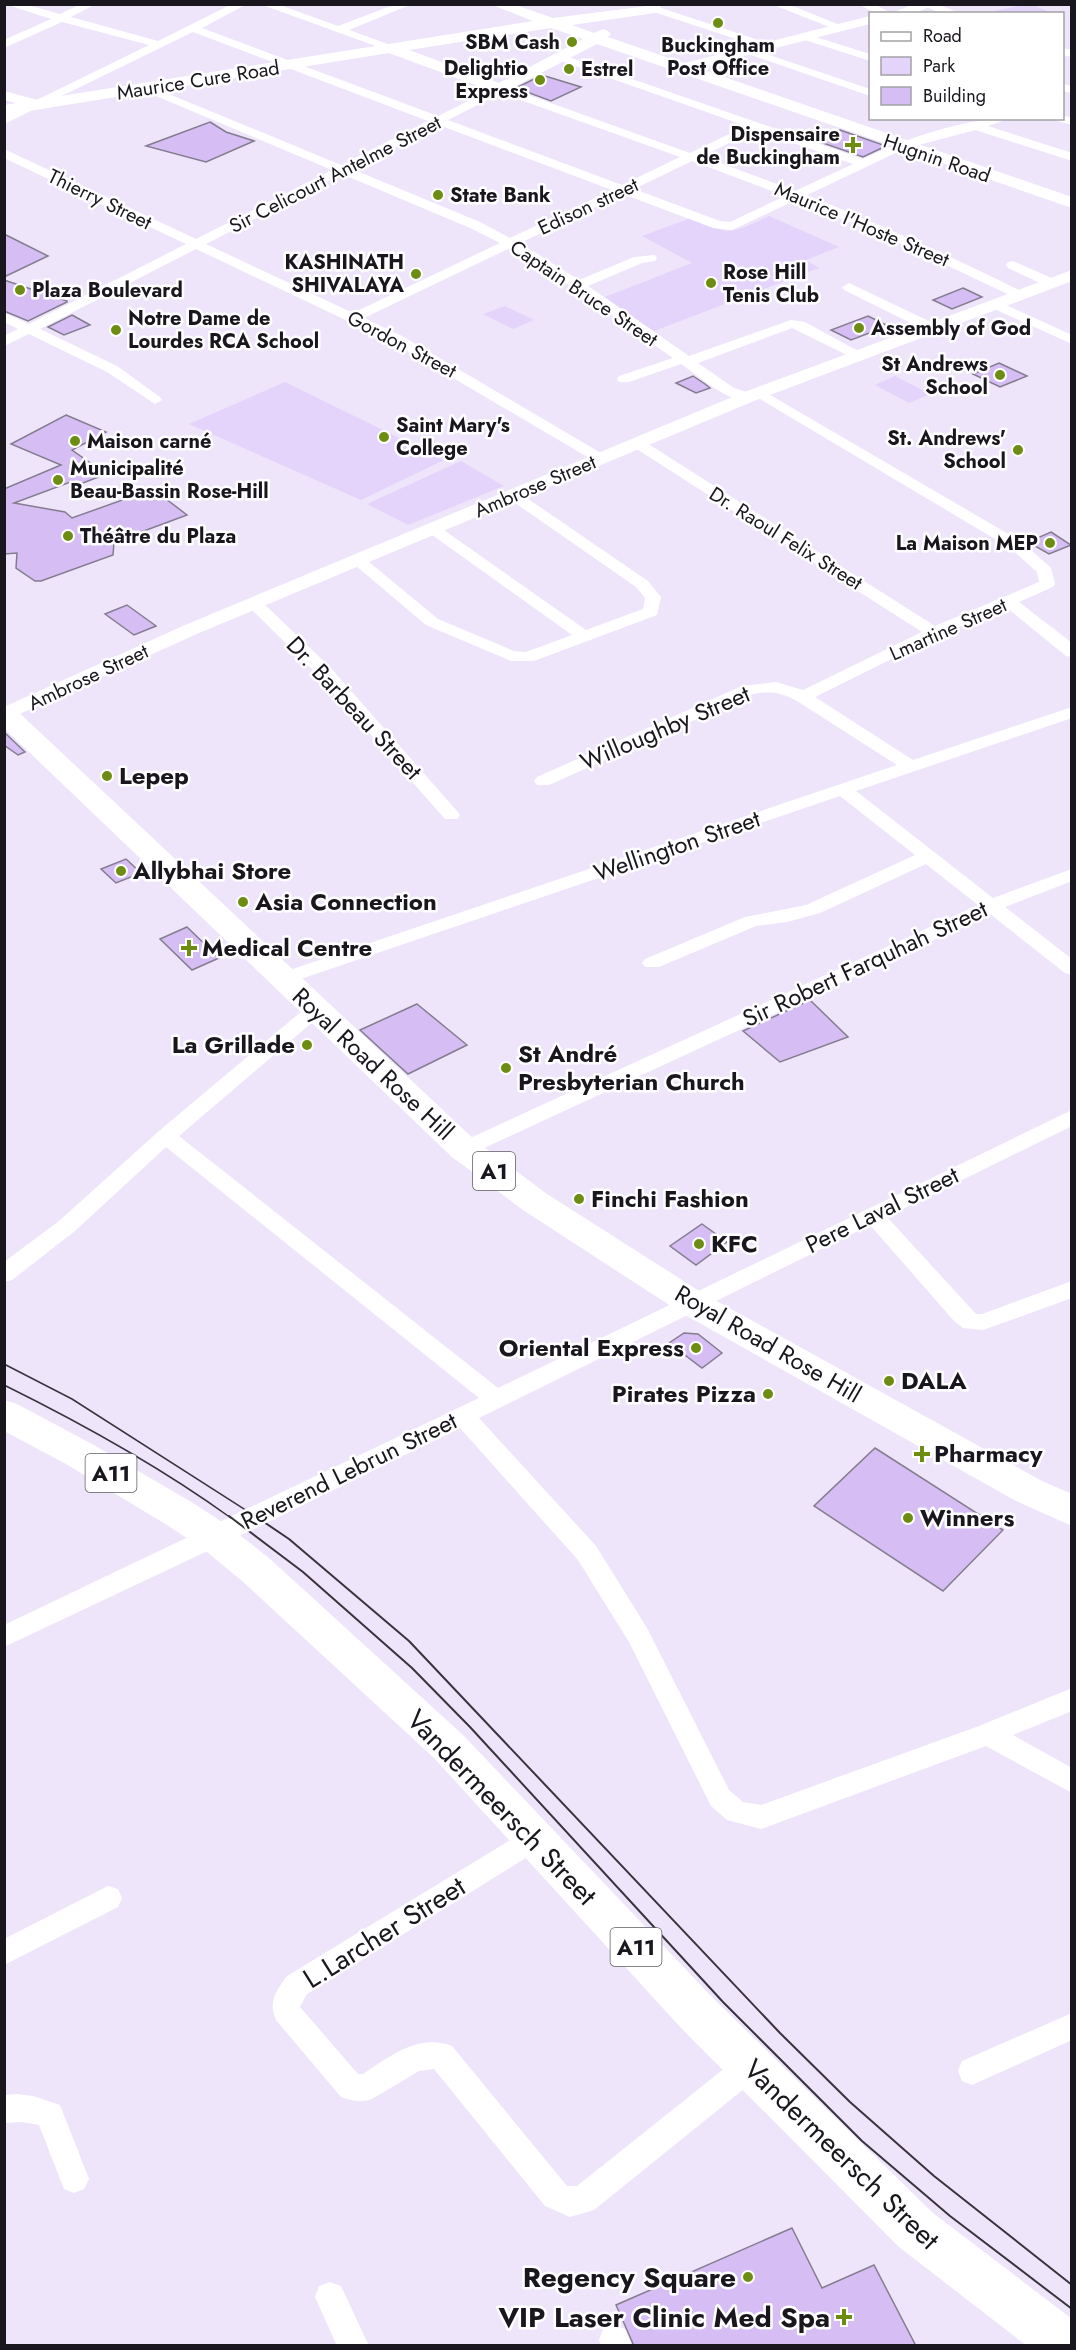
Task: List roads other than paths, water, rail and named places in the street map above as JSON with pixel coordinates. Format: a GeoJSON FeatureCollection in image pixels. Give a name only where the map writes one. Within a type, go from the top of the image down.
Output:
{"type":"FeatureCollection","features":[{"type":"Feature","properties":{"kind":"main road","name":"Hugnin Road"},"geometry":{"type":"LineString","coordinates":[[497,4],[900,146],[1071,203]]}},
{"type":"Feature","properties":{"kind":"main road","name":"Maurice Cure Road"},"geometry":{"type":"LineString","coordinates":[[4,111],[660,7]]}},
{"type":"Feature","properties":{"kind":"main road","name":"Sir Celicourt Antelme Street"},"geometry":{"type":"LineString","coordinates":[[500,88],[594,38],[660,7]]}},
{"type":"Feature","properties":{"kind":"main road"},"geometry":{"type":"LineString","coordinates":[[392,49],[500,88]]}},
{"type":"Feature","properties":{"kind":"main road","name":"Royal Road Rose Hill"},"geometry":{"type":"LineString","coordinates":[[5,714],[206,902],[282,979],[464,1149],[535,1202],[693,1303],[1021,1486],[1071,1511]]}},
{"type":"Feature","properties":{"kind":"main road","name":"Vandermeersch Street"},"geometry":{"type":"LineString","coordinates":[[4,1414],[79,1454],[215,1537],[255,1569],[449,1747],[690,2006],[916,2230],[1067,2346]]}},
{"type":"Feature","properties":{"kind":"street"},"geometry":{"type":"LineString","coordinates":[[10,4],[160,45]]}},
{"type":"Feature","properties":{"kind":"street"},"geometry":{"type":"LineString","coordinates":[[4,45],[92,4]]}},
{"type":"Feature","properties":{"kind":"street"},"geometry":{"type":"LineString","coordinates":[[4,122],[242,4]]}},
{"type":"Feature","properties":{"kind":"street"},"geometry":{"type":"LineString","coordinates":[[265,4],[392,49]]}},
{"type":"Feature","properties":{"kind":"street"},"geometry":{"type":"LineString","coordinates":[[338,30],[407,4]]}},
{"type":"Feature","properties":{"kind":"street"},"geometry":{"type":"LineString","coordinates":[[776,4],[841,27]]}},
{"type":"Feature","properties":{"kind":"street"},"geometry":{"type":"LineString","coordinates":[[863,4],[883,12]]}},
{"type":"Feature","properties":{"kind":"street"},"geometry":{"type":"LineString","coordinates":[[903,12],[929,5],[948,12]]}},
{"type":"Feature","properties":{"kind":"street"},"geometry":{"type":"LineString","coordinates":[[660,7],[767,46]]}},
{"type":"Feature","properties":{"kind":"street"},"geometry":{"type":"LineString","coordinates":[[682,68],[869,21]]}},
{"type":"Feature","properties":{"kind":"street"},"geometry":{"type":"LineString","coordinates":[[194,28],[718,225],[732,226],[900,146],[997,120]]}},
{"type":"Feature","properties":{"kind":"street"},"geometry":{"type":"LineString","coordinates":[[806,36],[869,58]]}},
{"type":"Feature","properties":{"kind":"street"},"geometry":{"type":"LineString","coordinates":[[749,51],[869,93]]}},
{"type":"Feature","properties":{"kind":"street"},"geometry":{"type":"LineString","coordinates":[[560,57],[862,163]]}},
{"type":"Feature","properties":{"kind":"street","name":"Captain Bruce Street"},"geometry":{"type":"LineString","coordinates":[[148,88],[511,242],[578,285],[729,391],[754,395],[1016,545]]}},
{"type":"Feature","properties":{"kind":"street","name":"Sir Celicourt Antelme Street"},"geometry":{"type":"LineString","coordinates":[[4,342],[344,170],[500,88]]}},
{"type":"Feature","properties":{"kind":"street","name":"Maurice I'Hoste Street"},"geometry":{"type":"LineString","coordinates":[[500,88],[592,124],[797,195],[925,248],[1018,295]]}},
{"type":"Feature","properties":{"kind":"street"},"geometry":{"type":"LineString","coordinates":[[4,95],[40,105]]}},
{"type":"Feature","properties":{"kind":"street"},"geometry":{"type":"LineString","coordinates":[[956,120],[1071,157]]}},
{"type":"Feature","properties":{"kind":"street","name":"Edison street"},"geometry":{"type":"LineString","coordinates":[[354,318],[758,125]]}},
{"type":"Feature","properties":{"kind":"street","name":"Thierry Street"},"geometry":{"type":"LineString","coordinates":[[4,153],[196,245]]}},
{"type":"Feature","properties":{"kind":"street","name":"Gordon Street"},"geometry":{"type":"LineString","coordinates":[[196,245],[396,339],[601,459]]}},
{"type":"Feature","properties":{"kind":"street"},"geometry":{"type":"LineString","coordinates":[[578,285],[639,260],[650,258]]}},
{"type":"Feature","properties":{"kind":"street"},"geometry":{"type":"LineString","coordinates":[[1013,265],[1064,279]]}},
{"type":"Feature","properties":{"kind":"street","name":"Ambrose Street"},"geometry":{"type":"LineString","coordinates":[[5,714],[254,603],[637,443],[754,395],[1064,279]]}},
{"type":"Feature","properties":{"kind":"street"},"geometry":{"type":"LineString","coordinates":[[849,287],[932,328]]}},
{"type":"Feature","properties":{"kind":"street"},"geometry":{"type":"LineString","coordinates":[[996,304],[1071,340]]}},
{"type":"Feature","properties":{"kind":"street"},"geometry":{"type":"LineString","coordinates":[[4,317],[112,369],[155,400]]}},
{"type":"Feature","properties":{"kind":"street"},"geometry":{"type":"LineString","coordinates":[[624,379],[685,361],[791,324],[800,326],[860,356]]}},
{"type":"Feature","properties":{"kind":"street","name":"Dr. Raoul Felix Street"},"geometry":{"type":"LineString","coordinates":[[637,443],[934,632]]}},
{"type":"Feature","properties":{"kind":"street"},"geometry":{"type":"LineString","coordinates":[[357,560],[432,622],[511,656],[528,657],[651,612],[653,597],[642,584],[513,495]]}},
{"type":"Feature","properties":{"kind":"street"},"geometry":{"type":"LineString","coordinates":[[433,529],[584,636]]}},
{"type":"Feature","properties":{"kind":"street","name":"Lmartine Street"},"geometry":{"type":"LineString","coordinates":[[803,697],[934,632],[1047,584],[1045,572],[1016,545]]}},
{"type":"Feature","properties":{"kind":"street"},"geometry":{"type":"LineString","coordinates":[[1009,602],[1071,652]]}},
{"type":"Feature","properties":{"kind":"street","name":"Dr. Barbeau Street"},"geometry":{"type":"LineString","coordinates":[[254,603],[324,671],[451,815]]}},
{"type":"Feature","properties":{"kind":"street","name":"Willoughby Street"},"geometry":{"type":"LineString","coordinates":[[543,781],[748,690],[771,685],[785,687],[803,697],[910,766]]}},
{"type":"Feature","properties":{"kind":"street","name":"Wellington Street"},"geometry":{"type":"LineString","coordinates":[[282,979],[1071,712]]}},
{"type":"Feature","properties":{"kind":"street"},"geometry":{"type":"LineString","coordinates":[[843,790],[1071,969]]}},
{"type":"Feature","properties":{"kind":"street"},"geometry":{"type":"LineString","coordinates":[[652,963],[752,921],[787,916],[813,909],[927,856]]}},
{"type":"Feature","properties":{"kind":"street","name":"Sir Robert Farquhah Street"},"geometry":{"type":"LineString","coordinates":[[464,1149],[991,906],[1071,874]]}},
{"type":"Feature","properties":{"kind":"street"},"geometry":{"type":"LineString","coordinates":[[4,1274],[67,1226],[166,1136],[315,1010]]}},
{"type":"Feature","properties":{"kind":"street","name":"Pere Laval Street"},"geometry":{"type":"LineString","coordinates":[[693,1303],[1071,1117]]}},
{"type":"Feature","properties":{"kind":"street"},"geometry":{"type":"LineString","coordinates":[[166,1136],[496,1399]]}},
{"type":"Feature","properties":{"kind":"street"},"geometry":{"type":"LineString","coordinates":[[873,1214],[962,1315],[971,1322],[983,1322],[1071,1289]]}},
{"type":"Feature","properties":{"kind":"street","name":"Reverend Lebrun Street"},"geometry":{"type":"LineString","coordinates":[[4,1637],[215,1537],[693,1303]]}},
{"type":"Feature","properties":{"kind":"street"},"geometry":{"type":"LineString","coordinates":[[462,1415],[587,1553],[638,1635],[720,1798],[736,1812],[761,1817],[988,1734],[1071,1699]]}},
{"type":"Feature","properties":{"kind":"street"},"geometry":{"type":"LineString","coordinates":[[988,1734],[1071,1782]]}},
{"type":"Feature","properties":{"kind":"street","name":"L.Larcher Street"},"geometry":{"type":"LineString","coordinates":[[536,1838],[297,1985],[287,1999],[286,2011],[351,2087],[364,2088],[372,2085],[417,2056],[430,2053],[442,2056],[556,2196],[570,2202],[583,2200],[750,2066]]}},
{"type":"Feature","properties":{"kind":"street"},"geometry":{"type":"LineString","coordinates":[[4,1953],[108,1898]]}},
{"type":"Feature","properties":{"kind":"street"},"geometry":{"type":"LineString","coordinates":[[972,2071],[1071,2026]]}},
{"type":"Feature","properties":{"kind":"street"},"geometry":{"type":"LineString","coordinates":[[4,2109],[14,2107],[32,2109],[50,2115],[74,2178]]}},
{"type":"Feature","properties":{"kind":"street"},"geometry":{"type":"LineString","coordinates":[[330,2297],[354,2346]]}},
{"type":"Feature","properties":{"kind":"tram line"},"geometry":{"type":"LineString","coordinates":[[4,1364],[72,1399],[257,1517]]}},
{"type":"Feature","properties":{"kind":"tram line"},"geometry":{"type":"LineString","coordinates":[[4,1385],[120,1447],[231,1518]]}},
{"type":"Feature","properties":{"kind":"tram line"},"geometry":{"type":"LineString","coordinates":[[229,1516],[303,1572],[412,1668],[470,1727],[723,2002],[862,2141],[950,2216],[1072,2309]]}},
{"type":"Feature","properties":{"kind":"tram line"},"geometry":{"type":"LineString","coordinates":[[257,1517],[289,1539],[409,1641],[780,2033],[850,2102],[934,2176],[1072,2285]]}},
{"type":"Feature","properties":{"kind":"place","name":"Buckingham Post Office"},"geometry":{"type":"Point","coordinates":[718,23]}},
{"type":"Feature","properties":{"kind":"place","name":"SBM Cash"},"geometry":{"type":"Point","coordinates":[572,42]}},
{"type":"Feature","properties":{"kind":"place","name":"Estrel"},"geometry":{"type":"Point","coordinates":[569,69]}},
{"type":"Feature","properties":{"kind":"place","name":"Delightio Express"},"geometry":{"type":"Point","coordinates":[540,80]}},
{"type":"Feature","properties":{"kind":"place","name":"Dispensaire de Buckingham"},"geometry":{"type":"Point","coordinates":[853,145]}},
{"type":"Feature","properties":{"kind":"place","name":"State Bank"},"geometry":{"type":"Point","coordinates":[438,195]}},
{"type":"Feature","properties":{"kind":"place","name":"KASHINATH SHIVALAYA"},"geometry":{"type":"Point","coordinates":[416,274]}},
{"type":"Feature","properties":{"kind":"place","name":"Rose Hill Tenis Club"},"geometry":{"type":"Point","coordinates":[711,283]}},
{"type":"Feature","properties":{"kind":"place","name":"Plaza Boulevard"},"geometry":{"type":"Point","coordinates":[20,290]}},
{"type":"Feature","properties":{"kind":"place","name":"Assembly of God"},"geometry":{"type":"Point","coordinates":[859,328]}},
{"type":"Feature","properties":{"kind":"place","name":"Notre Dame de Lourdes RCA School"},"geometry":{"type":"Point","coordinates":[116,330]}},
{"type":"Feature","properties":{"kind":"place","name":"St Andrews School"},"geometry":{"type":"Point","coordinates":[1000,375]}},
{"type":"Feature","properties":{"kind":"place","name":"Saint Mary's College"},"geometry":{"type":"Point","coordinates":[384,437]}},
{"type":"Feature","properties":{"kind":"place","name":"Maison carné"},"geometry":{"type":"Point","coordinates":[75,441]}},
{"type":"Feature","properties":{"kind":"place","name":"St. Andrews' School"},"geometry":{"type":"Point","coordinates":[1018,450]}},
{"type":"Feature","properties":{"kind":"place","name":"Municipalité Beau-Bassin Rose-Hill"},"geometry":{"type":"Point","coordinates":[58,480]}},
{"type":"Feature","properties":{"kind":"place","name":"Théâtre du Plaza"},"geometry":{"type":"Point","coordinates":[68,536]}},
{"type":"Feature","properties":{"kind":"place","name":"La Maison MEP"},"geometry":{"type":"Point","coordinates":[1050,543]}},
{"type":"Feature","properties":{"kind":"place","name":"Lepep"},"geometry":{"type":"Point","coordinates":[107,776]}},
{"type":"Feature","properties":{"kind":"place","name":"Allybhai Store"},"geometry":{"type":"Point","coordinates":[121,871]}},
{"type":"Feature","properties":{"kind":"place","name":"Asia Connection"},"geometry":{"type":"Point","coordinates":[243,902]}},
{"type":"Feature","properties":{"kind":"place","name":"Medical Centre"},"geometry":{"type":"Point","coordinates":[189,948]}},
{"type":"Feature","properties":{"kind":"place","name":"La Grillade"},"geometry":{"type":"Point","coordinates":[307,1045]}},
{"type":"Feature","properties":{"kind":"place","name":"St André Presbyterian Church"},"geometry":{"type":"Point","coordinates":[506,1068]}},
{"type":"Feature","properties":{"kind":"place","name":"Finchi Fashion"},"geometry":{"type":"Point","coordinates":[579,1199]}},
{"type":"Feature","properties":{"kind":"place","name":"KFC"},"geometry":{"type":"Point","coordinates":[699,1244]}},
{"type":"Feature","properties":{"kind":"place","name":"Oriental Express"},"geometry":{"type":"Point","coordinates":[696,1348]}},
{"type":"Feature","properties":{"kind":"place","name":"DALA"},"geometry":{"type":"Point","coordinates":[889,1381]}},
{"type":"Feature","properties":{"kind":"place","name":"Pirates Pizza"},"geometry":{"type":"Point","coordinates":[768,1394]}},
{"type":"Feature","properties":{"kind":"place","name":"Pharmacy"},"geometry":{"type":"Point","coordinates":[922,1454]}},
{"type":"Feature","properties":{"kind":"place","name":"Winners"},"geometry":{"type":"Point","coordinates":[908,1518]}},
{"type":"Feature","properties":{"kind":"place","name":"Regency Square"},"geometry":{"type":"Point","coordinates":[748,2277]}},
{"type":"Feature","properties":{"kind":"place","name":"VIP Laser Clinic Med Spa"},"geometry":{"type":"Point","coordinates":[844,2317]}}]}
